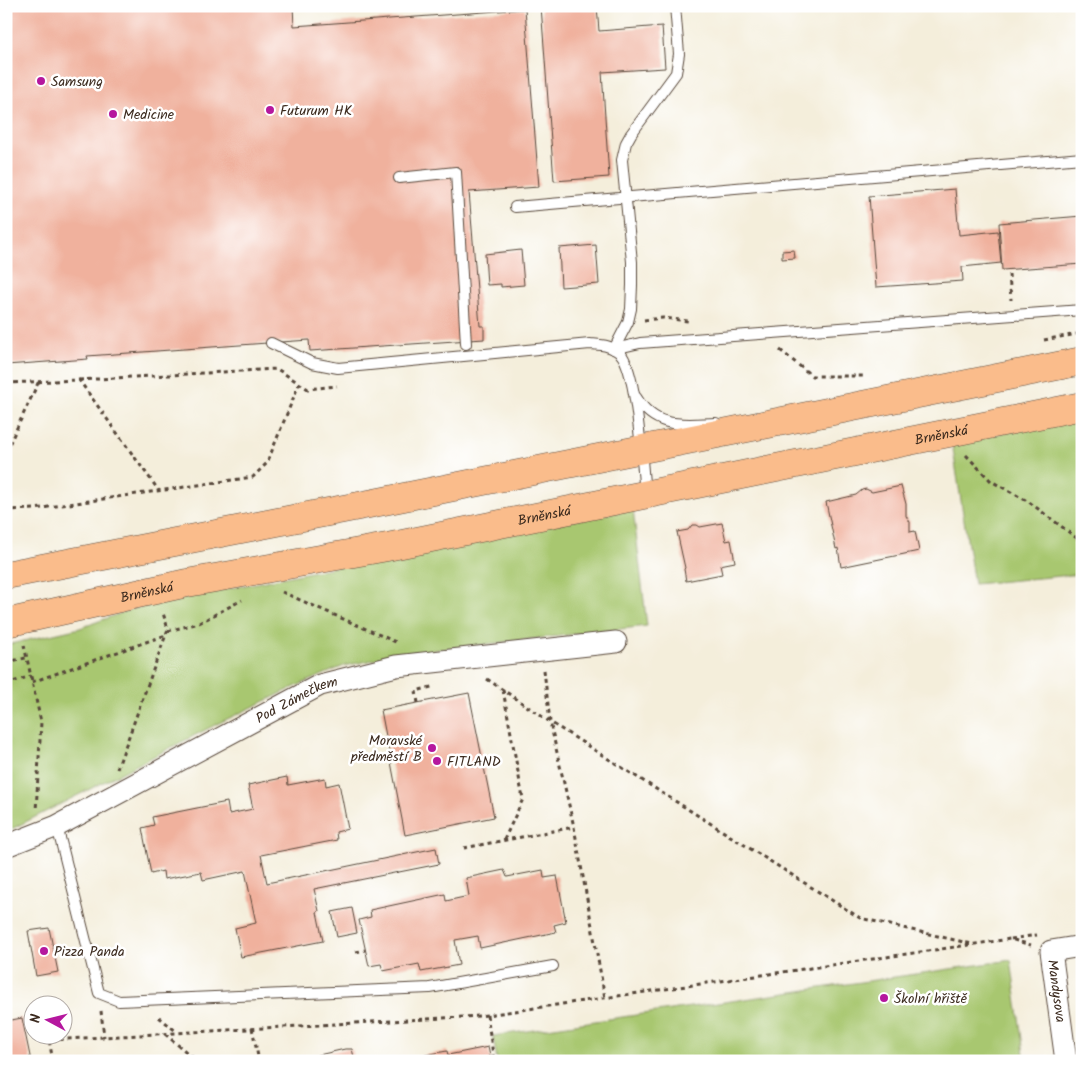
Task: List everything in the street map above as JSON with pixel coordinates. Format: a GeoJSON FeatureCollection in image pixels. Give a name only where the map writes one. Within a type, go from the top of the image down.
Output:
{"type":"FeatureCollection","features":[{"type":"Feature","properties":{"kind":"main road"},"geometry":{"type":"LineString","coordinates":[[6,575],[1082,361]]}},
{"type":"Feature","properties":{"kind":"main road","name":"Brněnská"},"geometry":{"type":"LineString","coordinates":[[6,622],[187,582],[387,547],[1082,406]]}},
{"type":"Feature","properties":{"kind":"street","name":"Pod Zámečkem"},"geometry":{"type":"LineString","coordinates":[[6,846],[57,826],[320,685],[396,666],[616,642]]}},
{"type":"Feature","properties":{"kind":"street"},"geometry":{"type":"LineString","coordinates":[[1051,951],[1082,946]]}},
{"type":"Feature","properties":{"kind":"street","name":"Mandysova"},"geometry":{"type":"LineString","coordinates":[[1051,951],[1066,1061]]}},
{"type":"Feature","properties":{"kind":"lane"},"geometry":{"type":"LineString","coordinates":[[614,349],[628,322],[631,309],[633,273],[622,160],[626,143],[671,81],[678,64],[675,6]]}},
{"type":"Feature","properties":{"kind":"lane"},"geometry":{"type":"LineString","coordinates":[[515,207],[1082,158]]}},
{"type":"Feature","properties":{"kind":"lane"},"geometry":{"type":"LineString","coordinates":[[399,178],[456,172],[466,344]]}},
{"type":"Feature","properties":{"kind":"lane"},"geometry":{"type":"LineString","coordinates":[[614,349],[640,343],[1082,310]]}},
{"type":"Feature","properties":{"kind":"lane"},"geometry":{"type":"LineString","coordinates":[[271,343],[312,363],[338,368],[590,344],[614,349],[619,352],[626,364],[634,393],[645,495]]}},
{"type":"Feature","properties":{"kind":"lane"},"geometry":{"type":"LineString","coordinates":[[634,393],[642,407],[650,415],[668,423],[782,421]]}},
{"type":"Feature","properties":{"kind":"lane"},"geometry":{"type":"LineString","coordinates":[[57,826],[99,993],[119,1001],[430,988],[553,966]]}},
{"type":"Feature","properties":{"kind":"path"},"geometry":{"type":"LineString","coordinates":[[1009,274],[1012,316]]}},
{"type":"Feature","properties":{"kind":"path"},"geometry":{"type":"LineString","coordinates":[[6,383],[277,369],[299,384],[268,462],[253,477],[35,509],[6,510]]}},
{"type":"Feature","properties":{"kind":"path"},"geometry":{"type":"LineString","coordinates":[[79,380],[159,491]]}},
{"type":"Feature","properties":{"kind":"path"},"geometry":{"type":"LineString","coordinates":[[6,451],[40,381]]}},
{"type":"Feature","properties":{"kind":"path"},"geometry":{"type":"LineString","coordinates":[[966,455],[991,481],[1029,502],[1082,542]]}},
{"type":"Feature","properties":{"kind":"path"},"geometry":{"type":"LineString","coordinates":[[277,590],[403,645]]}},
{"type":"Feature","properties":{"kind":"path"},"geometry":{"type":"LineString","coordinates":[[32,682],[166,633],[199,623],[250,596]]}},
{"type":"Feature","properties":{"kind":"path"},"geometry":{"type":"LineString","coordinates":[[106,800],[166,633],[163,613]]}},
{"type":"Feature","properties":{"kind":"path"},"geometry":{"type":"LineString","coordinates":[[24,645],[41,722],[35,834]]}},
{"type":"Feature","properties":{"kind":"path"},"geometry":{"type":"LineString","coordinates":[[541,650],[550,722],[574,827],[605,998]]}},
{"type":"Feature","properties":{"kind":"path"},"geometry":{"type":"LineString","coordinates":[[6,662],[26,658]]}},
{"type":"Feature","properties":{"kind":"path"},"geometry":{"type":"LineString","coordinates":[[451,660],[487,679],[550,722],[860,918],[976,945]]}},
{"type":"Feature","properties":{"kind":"path"},"geometry":{"type":"LineString","coordinates":[[6,684],[31,676]]}},
{"type":"Feature","properties":{"kind":"path"},"geometry":{"type":"LineString","coordinates":[[418,703],[416,691],[428,687]]}},
{"type":"Feature","properties":{"kind":"path"},"geometry":{"type":"LineString","coordinates":[[503,690],[523,798],[504,840]]}},
{"type":"Feature","properties":{"kind":"path"},"geometry":{"type":"LineString","coordinates":[[464,848],[574,827]]}},
{"type":"Feature","properties":{"kind":"path"},"geometry":{"type":"LineString","coordinates":[[53,1061],[49,1040],[487,1015],[1010,939],[1051,951]]}},
{"type":"Feature","properties":{"kind":"path"},"geometry":{"type":"LineString","coordinates":[[356,952],[366,950]]}},
{"type":"Feature","properties":{"kind":"path"},"geometry":{"type":"LineString","coordinates":[[99,993],[104,1037]]}},
{"type":"Feature","properties":{"kind":"path"},"geometry":{"type":"LineString","coordinates":[[487,1015],[494,1061]]}},
{"type":"Feature","properties":{"kind":"path"},"geometry":{"type":"LineString","coordinates":[[252,1028],[259,1061]]}},
{"type":"Feature","properties":{"kind":"path"},"geometry":{"type":"LineString","coordinates":[[165,1033],[197,1061]]}},
{"type":"Feature","properties":{"kind":"green space"},"geometry":{"type":"Polygon","coordinates":[[[1082,417],[1082,574],[974,584],[952,443],[1082,417]]]}},
{"type":"Feature","properties":{"kind":"green space"},"geometry":{"type":"Polygon","coordinates":[[[633,509],[647,626],[407,653],[344,666],[217,724],[6,832],[6,645],[80,628],[132,609],[182,598],[633,509]]]}},
{"type":"Feature","properties":{"kind":"green space","name":"Školní hřiště"},"geometry":{"type":"Polygon","coordinates":[[[1011,960],[1025,1061],[497,1061],[493,1036],[1011,960]]]}},
{"type":"Feature","properties":{"kind":"building","name":"Futurum HK"},"geometry":{"type":"Polygon","coordinates":[[[6,6],[293,6],[294,26],[525,9],[539,187],[469,192],[480,326],[484,326],[484,339],[310,351],[309,340],[87,356],[88,359],[6,365],[6,6]]]}},
{"type":"Feature","properties":{"kind":"building"},"geometry":{"type":"Polygon","coordinates":[[[541,6],[597,6],[599,31],[662,26],[665,68],[602,72],[609,177],[554,181],[541,6]]]}},
{"type":"Feature","properties":{"kind":"building"},"geometry":{"type":"Polygon","coordinates":[[[955,189],[959,235],[998,231],[1001,263],[962,267],[963,281],[876,287],[869,196],[955,189]]]}},
{"type":"Feature","properties":{"kind":"building"},"geometry":{"type":"Polygon","coordinates":[[[1082,216],[1082,264],[1002,270],[999,223],[1082,216]]]}},
{"type":"Feature","properties":{"kind":"building"},"geometry":{"type":"Polygon","coordinates":[[[596,245],[599,284],[561,287],[559,248],[596,245]]]}},
{"type":"Feature","properties":{"kind":"building"},"geometry":{"type":"Polygon","coordinates":[[[521,250],[524,285],[501,287],[501,284],[487,285],[485,254],[521,250]]]}},
{"type":"Feature","properties":{"kind":"building"},"geometry":{"type":"Polygon","coordinates":[[[794,250],[795,258],[782,259],[782,251],[794,250]]]}},
{"type":"Feature","properties":{"kind":"building"},"geometry":{"type":"Polygon","coordinates":[[[901,486],[906,504],[906,516],[910,522],[910,532],[915,531],[919,551],[841,567],[826,502],[856,495],[866,489],[872,492],[901,486]]]}},
{"type":"Feature","properties":{"kind":"building"},"geometry":{"type":"Polygon","coordinates":[[[722,523],[726,541],[731,540],[735,562],[720,565],[722,574],[686,581],[677,532],[688,530],[692,525],[700,527],[722,523]]]}},
{"type":"Feature","properties":{"kind":"building"},"geometry":{"type":"Polygon","coordinates":[[[469,693],[494,817],[405,835],[381,710],[469,693]]]}},
{"type":"Feature","properties":{"kind":"building"},"geometry":{"type":"Polygon","coordinates":[[[287,777],[288,785],[325,778],[326,786],[339,783],[348,829],[336,832],[337,840],[261,855],[267,883],[436,848],[439,864],[314,889],[323,941],[241,957],[235,928],[256,923],[245,871],[203,880],[201,872],[164,879],[163,871],[151,874],[142,828],[154,825],[152,817],[227,802],[229,814],[253,809],[248,785],[287,777]]]}},
{"type":"Feature","properties":{"kind":"building"},"geometry":{"type":"Polygon","coordinates":[[[504,870],[507,877],[543,870],[544,878],[557,876],[566,922],[554,925],[556,932],[480,948],[478,936],[455,940],[459,965],[421,972],[419,964],[383,971],[381,964],[369,966],[359,920],[371,917],[370,910],[445,894],[446,901],[469,896],[466,878],[504,870]]]}},
{"type":"Feature","properties":{"kind":"building"},"geometry":{"type":"Polygon","coordinates":[[[352,908],[357,933],[337,937],[332,912],[352,908]]]}},
{"type":"Feature","properties":{"kind":"building"},"geometry":{"type":"Polygon","coordinates":[[[49,928],[58,972],[36,976],[28,931],[49,928]]]}},
{"type":"Feature","properties":{"kind":"building"},"geometry":{"type":"Polygon","coordinates":[[[22,1018],[22,1044],[27,1044],[31,1061],[6,1061],[6,1021],[22,1018]]]}},
{"type":"Feature","properties":{"kind":"building"},"geometry":{"type":"Polygon","coordinates":[[[488,1047],[491,1061],[427,1061],[425,1055],[447,1051],[448,1055],[488,1047]]]}},
{"type":"Feature","properties":{"kind":"building"},"geometry":{"type":"Polygon","coordinates":[[[352,1049],[355,1061],[292,1061],[352,1049]]]}},
{"type":"Feature","properties":{"kind":"place","name":"Samsung"},"geometry":{"type":"Point","coordinates":[41,81]}},
{"type":"Feature","properties":{"kind":"place","name":"Futurum HK"},"geometry":{"type":"Point","coordinates":[270,110]}},
{"type":"Feature","properties":{"kind":"place","name":"Medicine"},"geometry":{"type":"Point","coordinates":[113,114]}},
{"type":"Feature","properties":{"kind":"place","name":"Moravské předměstí B"},"geometry":{"type":"Point","coordinates":[432,748]}},
{"type":"Feature","properties":{"kind":"place","name":"FITLAND"},"geometry":{"type":"Point","coordinates":[437,761]}},
{"type":"Feature","properties":{"kind":"place","name":"Pizza Panda"},"geometry":{"type":"Point","coordinates":[44,951]}},
{"type":"Feature","properties":{"kind":"place","name":"Školní hřiště"},"geometry":{"type":"Point","coordinates":[884,998]}}]}
